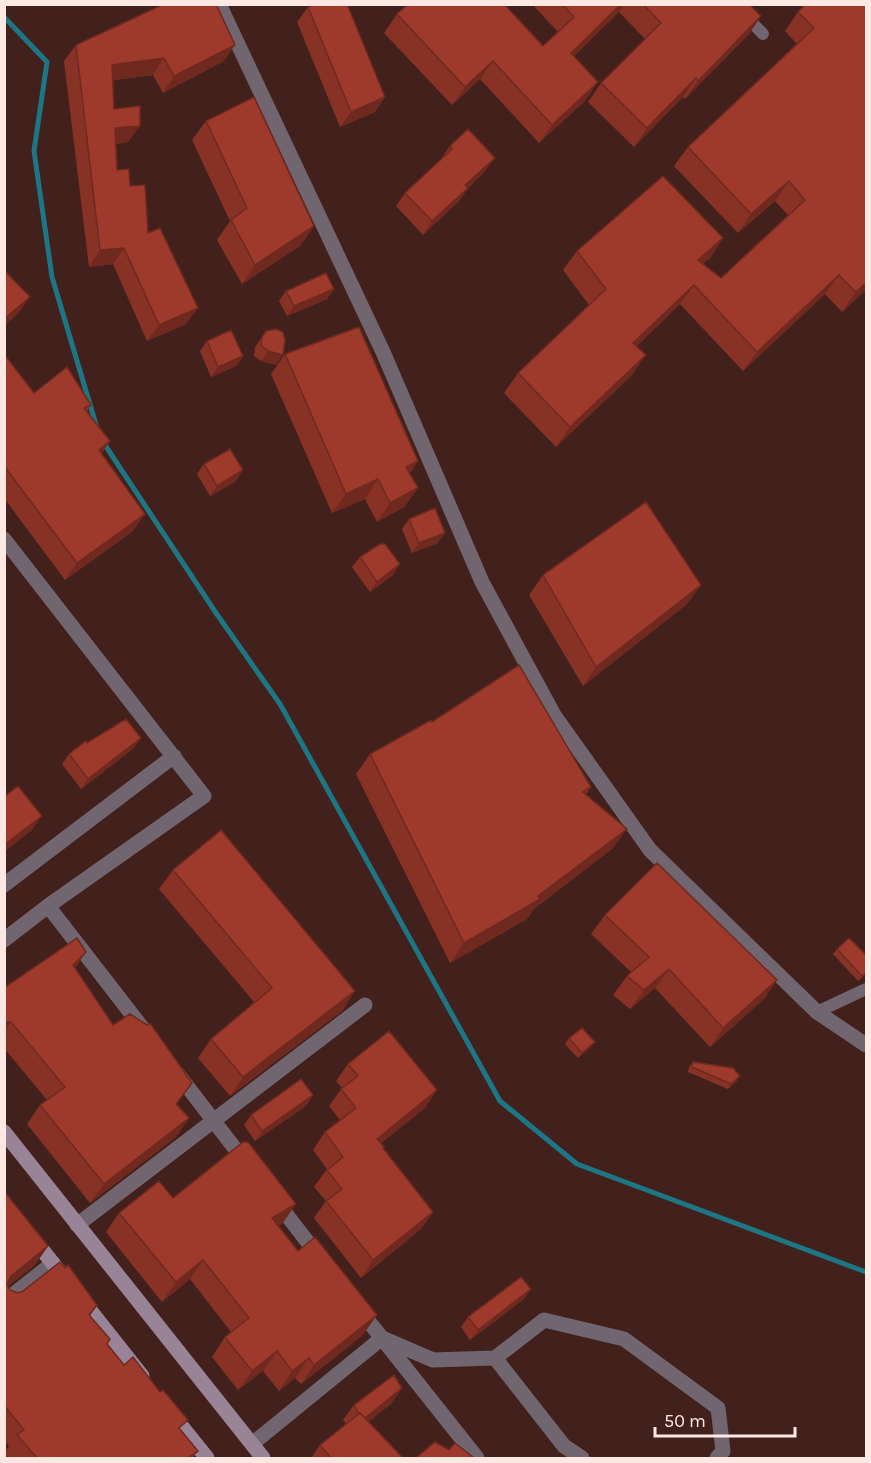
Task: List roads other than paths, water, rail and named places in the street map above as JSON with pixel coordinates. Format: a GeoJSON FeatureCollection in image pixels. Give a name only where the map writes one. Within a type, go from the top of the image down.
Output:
{"type":"FeatureCollection","features":[{"type":"Feature","properties":{"kind":"main road"},"geometry":{"type":"LineString","coordinates":[[4,1132],[263,1458]]}},
{"type":"Feature","properties":{"kind":"main road"},"geometry":{"type":"LineString","coordinates":[[25,1228],[148,1384]]}},
{"type":"Feature","properties":{"kind":"main road"},"geometry":{"type":"LineString","coordinates":[[163,1403],[207,1458]]}},
{"type":"Feature","properties":{"kind":"street"},"geometry":{"type":"LineString","coordinates":[[219,4],[383,352],[482,582],[554,715],[650,850],[817,1012],[867,1045]]}},
{"type":"Feature","properties":{"kind":"street"},"geometry":{"type":"LineString","coordinates":[[4,539],[204,796],[48,906],[4,940]]}},
{"type":"Feature","properties":{"kind":"street"},"geometry":{"type":"LineString","coordinates":[[4,885],[174,756]]}},
{"type":"Feature","properties":{"kind":"street"},"geometry":{"type":"LineString","coordinates":[[48,906],[156,1046]]}},
{"type":"Feature","properties":{"kind":"street"},"geometry":{"type":"LineString","coordinates":[[77,1225],[365,1005]]}},
{"type":"Feature","properties":{"kind":"street"},"geometry":{"type":"LineString","coordinates":[[171,1065],[330,1272]]}},
{"type":"Feature","properties":{"kind":"street"},"geometry":{"type":"LineString","coordinates":[[4,1302],[53,1263]]}},
{"type":"Feature","properties":{"kind":"street"},"geometry":{"type":"LineString","coordinates":[[352,1300],[477,1458]]}},
{"type":"Feature","properties":{"kind":"street"},"geometry":{"type":"LineString","coordinates":[[382,1338],[433,1360],[495,1358],[544,1320],[624,1339],[718,1408],[723,1451],[717,1458]]}},
{"type":"Feature","properties":{"kind":"street"},"geometry":{"type":"LineString","coordinates":[[252,1444],[382,1338]]}},
{"type":"Feature","properties":{"kind":"street"},"geometry":{"type":"LineString","coordinates":[[495,1358],[564,1446],[582,1458]]}},
{"type":"Feature","properties":{"kind":"lane"},"geometry":{"type":"LineString","coordinates":[[734,4],[763,34]]}},
{"type":"Feature","properties":{"kind":"lane"},"geometry":{"type":"LineString","coordinates":[[817,1012],[867,989]]}},
{"type":"Feature","properties":{"kind":"waterway"},"geometry":{"type":"LineString","coordinates":[[4,17],[47,62],[34,151],[52,277],[97,428]]}},
{"type":"Feature","properties":{"kind":"waterway"},"geometry":{"type":"LineString","coordinates":[[103,442],[216,613],[280,704],[500,1101],[577,1164],[866,1272]]}}]}
